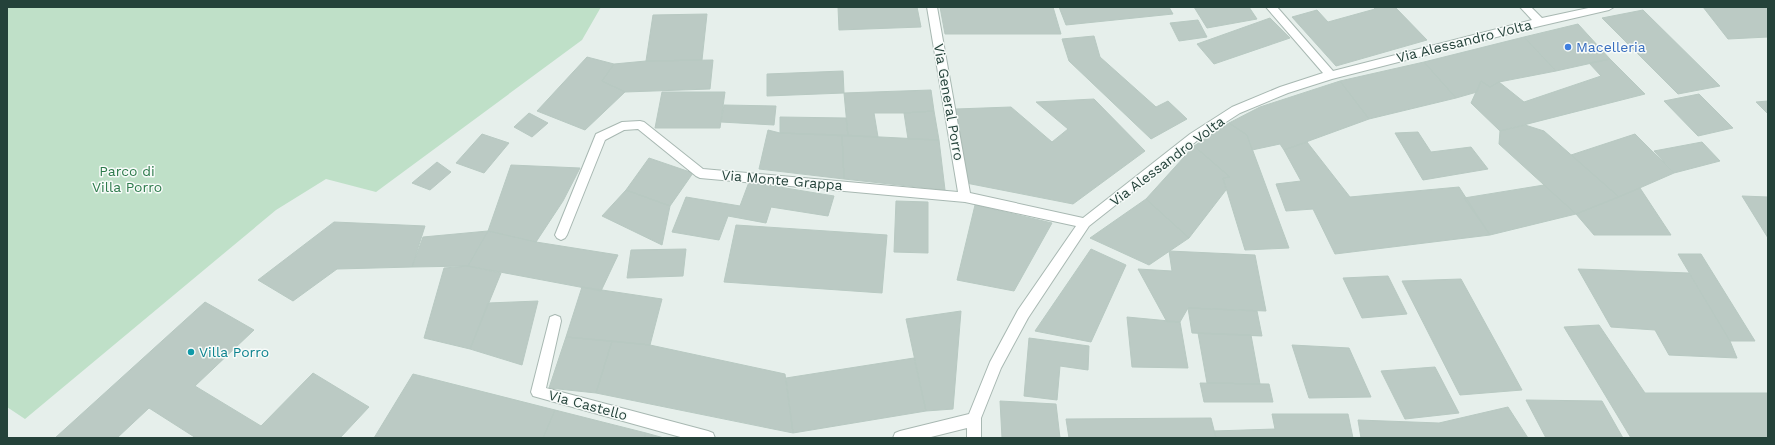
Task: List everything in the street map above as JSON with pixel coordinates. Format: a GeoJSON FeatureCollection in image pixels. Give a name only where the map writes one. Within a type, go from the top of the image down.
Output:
{"type":"FeatureCollection","features":[{"type":"Feature","properties":{"kind":"street","name":"Via General Porro"},"geometry":{"type":"LineString","coordinates":[[932,7],[965,197]]}},
{"type":"Feature","properties":{"kind":"street"},"geometry":{"type":"LineString","coordinates":[[1271,7],[1331,75]]}},
{"type":"Feature","properties":{"kind":"street"},"geometry":{"type":"LineString","coordinates":[[1525,7],[1540,22]]}},
{"type":"Feature","properties":{"kind":"street","name":"Via Alessandro Volta"},"geometry":{"type":"LineString","coordinates":[[974,418],[995,366],[1022,314],[1086,223],[1194,137],[1236,110],[1284,90],[1331,75],[1540,22],[1609,7]]}},
{"type":"Feature","properties":{"kind":"street","name":"Via Monte Grappa"},"geometry":{"type":"LineString","coordinates":[[561,235],[600,137],[622,126],[640,125],[700,173],[965,197],[1086,223]]}},
{"type":"Feature","properties":{"kind":"street","name":"Via Castello"},"geometry":{"type":"LineString","coordinates":[[555,321],[538,392],[708,438]]}},
{"type":"Feature","properties":{"kind":"street"},"geometry":{"type":"LineString","coordinates":[[900,438],[966,422],[974,418],[974,438]]}},
{"type":"Feature","properties":{"kind":"green space","name":"Parco di Villa Porro"},"geometry":{"type":"Polygon","coordinates":[[[7,7],[601,7],[582,40],[376,192],[326,179],[276,210],[25,419],[7,407],[7,7]]]}},
{"type":"Feature","properties":{"kind":"building"},"geometry":{"type":"Polygon","coordinates":[[[838,7],[917,7],[921,27],[839,30],[838,7]]]}},
{"type":"Feature","properties":{"kind":"building"},"geometry":{"type":"Polygon","coordinates":[[[940,7],[1053,7],[1061,34],[945,34],[940,7]]]}},
{"type":"Feature","properties":{"kind":"building"},"geometry":{"type":"Polygon","coordinates":[[[1059,7],[1169,7],[1173,14],[1066,25],[1059,7]]]}},
{"type":"Feature","properties":{"kind":"building"},"geometry":{"type":"Polygon","coordinates":[[[1194,7],[1249,7],[1257,19],[1207,28],[1194,7]]]}},
{"type":"Feature","properties":{"kind":"building"},"geometry":{"type":"Polygon","coordinates":[[[1373,7],[1395,7],[1427,40],[1336,66],[1292,17],[1317,10],[1328,22],[1375,9],[1373,7]]]}},
{"type":"Feature","properties":{"kind":"building"},"geometry":{"type":"Polygon","coordinates":[[[1703,7],[1768,7],[1768,37],[1728,39],[1703,7]]]}},
{"type":"Feature","properties":{"kind":"building"},"geometry":{"type":"Polygon","coordinates":[[[1643,10],[1720,86],[1678,94],[1602,18],[1643,10]]]}},
{"type":"Feature","properties":{"kind":"building"},"geometry":{"type":"Polygon","coordinates":[[[707,14],[702,60],[646,61],[653,15],[707,14]]]}},
{"type":"Feature","properties":{"kind":"building"},"geometry":{"type":"Polygon","coordinates":[[[1270,18],[1290,38],[1214,64],[1197,44],[1270,18]]]}},
{"type":"Feature","properties":{"kind":"building"},"geometry":{"type":"Polygon","coordinates":[[[1198,20],[1207,37],[1179,41],[1170,23],[1198,20]]]}},
{"type":"Feature","properties":{"kind":"building"},"geometry":{"type":"Polygon","coordinates":[[[1578,24],[1610,59],[1556,71],[1524,37],[1578,24]]]}},
{"type":"Feature","properties":{"kind":"building"},"geometry":{"type":"Polygon","coordinates":[[[1094,36],[1100,57],[1156,107],[1168,101],[1187,119],[1151,139],[1069,61],[1062,39],[1094,36]]]}},
{"type":"Feature","properties":{"kind":"building"},"geometry":{"type":"Polygon","coordinates":[[[1524,37],[1556,71],[1499,82],[1490,87],[1481,81],[1477,92],[1456,98],[1424,62],[1524,37]]]}},
{"type":"Feature","properties":{"kind":"building"},"geometry":{"type":"Polygon","coordinates":[[[587,57],[614,64],[602,81],[625,92],[585,130],[537,111],[587,57]]]}},
{"type":"Feature","properties":{"kind":"building"},"geometry":{"type":"Polygon","coordinates":[[[1610,59],[1645,94],[1500,131],[1471,103],[1481,81],[1490,87],[1499,82],[1524,102],[1601,76],[1589,63],[1610,59]]]}},
{"type":"Feature","properties":{"kind":"building"},"geometry":{"type":"Polygon","coordinates":[[[713,60],[710,89],[625,92],[602,81],[614,64],[646,61],[713,60]]]}},
{"type":"Feature","properties":{"kind":"building"},"geometry":{"type":"Polygon","coordinates":[[[1424,62],[1456,98],[1369,119],[1340,81],[1424,62]]]}},
{"type":"Feature","properties":{"kind":"building"},"geometry":{"type":"Polygon","coordinates":[[[843,71],[844,93],[767,96],[767,74],[843,71]]]}},
{"type":"Feature","properties":{"kind":"building"},"geometry":{"type":"Polygon","coordinates":[[[1340,81],[1369,119],[1284,150],[1280,144],[1252,150],[1247,135],[1229,123],[1260,107],[1340,81]]]}},
{"type":"Feature","properties":{"kind":"building"},"geometry":{"type":"Polygon","coordinates":[[[931,90],[934,111],[874,113],[878,137],[848,136],[844,93],[931,90]]]}},
{"type":"Feature","properties":{"kind":"building"},"geometry":{"type":"Polygon","coordinates":[[[662,92],[725,92],[720,128],[655,128],[662,92]]]}},
{"type":"Feature","properties":{"kind":"building"},"geometry":{"type":"Polygon","coordinates":[[[1699,94],[1733,128],[1698,136],[1664,101],[1699,94]]]}},
{"type":"Feature","properties":{"kind":"building"},"geometry":{"type":"Polygon","coordinates":[[[1094,99],[1145,151],[1073,204],[966,183],[956,109],[1011,107],[1052,142],[1068,129],[1036,102],[1094,99]]]}},
{"type":"Feature","properties":{"kind":"building"},"geometry":{"type":"Polygon","coordinates":[[[1768,101],[1768,114],[1756,102],[1768,101]]]}},
{"type":"Feature","properties":{"kind":"building"},"geometry":{"type":"Polygon","coordinates":[[[724,105],[776,106],[774,125],[721,122],[724,105]]]}},
{"type":"Feature","properties":{"kind":"building"},"geometry":{"type":"Polygon","coordinates":[[[934,111],[939,140],[908,139],[904,113],[934,111]]]}},
{"type":"Feature","properties":{"kind":"building"},"geometry":{"type":"Polygon","coordinates":[[[529,113],[548,123],[532,137],[514,127],[529,113]]]}},
{"type":"Feature","properties":{"kind":"building"},"geometry":{"type":"Polygon","coordinates":[[[780,117],[846,118],[848,136],[780,133],[780,117]]]}},
{"type":"Feature","properties":{"kind":"building"},"geometry":{"type":"Polygon","coordinates":[[[1229,123],[1247,135],[1289,248],[1245,250],[1223,178],[1230,177],[1194,146],[1229,123]]]}},
{"type":"Feature","properties":{"kind":"building"},"geometry":{"type":"Polygon","coordinates":[[[1525,125],[1544,131],[1619,197],[1576,214],[1499,144],[1500,131],[1525,125]]]}},
{"type":"Feature","properties":{"kind":"building"},"geometry":{"type":"Polygon","coordinates":[[[768,130],[780,133],[842,135],[844,179],[759,169],[768,130]]]}},
{"type":"Feature","properties":{"kind":"building"},"geometry":{"type":"Polygon","coordinates":[[[1418,132],[1431,152],[1471,147],[1488,169],[1423,180],[1395,133],[1418,132]]]}},
{"type":"Feature","properties":{"kind":"building"},"geometry":{"type":"Polygon","coordinates":[[[482,134],[509,143],[484,173],[456,163],[482,134]]]}},
{"type":"Feature","properties":{"kind":"building"},"geometry":{"type":"Polygon","coordinates":[[[1635,134],[1674,173],[1619,197],[1571,155],[1635,134]]]}},
{"type":"Feature","properties":{"kind":"building"},"geometry":{"type":"Polygon","coordinates":[[[842,135],[939,140],[945,190],[844,179],[842,135]]]}},
{"type":"Feature","properties":{"kind":"building"},"geometry":{"type":"Polygon","coordinates":[[[1307,142],[1350,197],[1459,187],[1490,235],[1335,254],[1313,209],[1286,211],[1276,184],[1301,181],[1284,150],[1307,142]]]}},
{"type":"Feature","properties":{"kind":"building"},"geometry":{"type":"Polygon","coordinates":[[[1702,142],[1720,161],[1674,173],[1654,151],[1702,142]]]}},
{"type":"Feature","properties":{"kind":"building"},"geometry":{"type":"Polygon","coordinates":[[[1194,146],[1230,177],[1223,178],[1226,190],[1189,238],[1146,199],[1194,146]]]}},
{"type":"Feature","properties":{"kind":"building"},"geometry":{"type":"Polygon","coordinates":[[[649,158],[693,173],[670,206],[626,190],[649,158]]]}},
{"type":"Feature","properties":{"kind":"building"},"geometry":{"type":"Polygon","coordinates":[[[437,162],[451,172],[430,190],[412,183],[437,162]]]}},
{"type":"Feature","properties":{"kind":"building"},"geometry":{"type":"Polygon","coordinates":[[[511,165],[580,168],[563,201],[536,242],[488,231],[511,165]]]}},
{"type":"Feature","properties":{"kind":"building"},"geometry":{"type":"Polygon","coordinates":[[[749,182],[834,196],[828,216],[771,207],[766,223],[728,216],[719,240],[672,232],[686,197],[740,206],[749,182]]]}},
{"type":"Feature","properties":{"kind":"building"},"geometry":{"type":"Polygon","coordinates":[[[1544,185],[1576,214],[1490,235],[1464,198],[1544,185]]]}},
{"type":"Feature","properties":{"kind":"building"},"geometry":{"type":"Polygon","coordinates":[[[1640,188],[1671,235],[1594,235],[1576,214],[1640,188]]]}},
{"type":"Feature","properties":{"kind":"building"},"geometry":{"type":"Polygon","coordinates":[[[626,190],[670,206],[662,245],[602,216],[626,190]]]}},
{"type":"Feature","properties":{"kind":"building"},"geometry":{"type":"Polygon","coordinates":[[[1742,196],[1768,197],[1768,238],[1742,196]]]}},
{"type":"Feature","properties":{"kind":"building"},"geometry":{"type":"Polygon","coordinates":[[[1146,199],[1189,238],[1149,265],[1090,238],[1146,199]]]}},
{"type":"Feature","properties":{"kind":"building"},"geometry":{"type":"Polygon","coordinates":[[[896,201],[928,202],[928,253],[894,252],[896,201]]]}},
{"type":"Feature","properties":{"kind":"building"},"geometry":{"type":"Polygon","coordinates":[[[975,205],[1052,223],[1014,291],[957,280],[975,205]]]}},
{"type":"Feature","properties":{"kind":"building"},"geometry":{"type":"Polygon","coordinates":[[[334,222],[425,226],[412,267],[337,269],[293,301],[258,280],[334,222]]]}},
{"type":"Feature","properties":{"kind":"building"},"geometry":{"type":"Polygon","coordinates":[[[736,225],[887,235],[882,293],[724,282],[736,225]]]}},
{"type":"Feature","properties":{"kind":"building"},"geometry":{"type":"Polygon","coordinates":[[[488,231],[468,266],[412,267],[423,237],[488,231]]]}},
{"type":"Feature","properties":{"kind":"building"},"geometry":{"type":"Polygon","coordinates":[[[488,231],[536,242],[618,255],[601,291],[468,266],[488,231]]]}},
{"type":"Feature","properties":{"kind":"building"},"geometry":{"type":"Polygon","coordinates":[[[686,249],[683,276],[627,278],[631,250],[686,249]]]}},
{"type":"Feature","properties":{"kind":"building"},"geometry":{"type":"Polygon","coordinates":[[[1091,249],[1126,265],[1091,342],[1035,331],[1091,249]]]}},
{"type":"Feature","properties":{"kind":"building"},"geometry":{"type":"Polygon","coordinates":[[[1169,251],[1255,255],[1266,311],[1188,308],[1180,322],[1167,322],[1138,269],[1172,271],[1169,251]]]}},
{"type":"Feature","properties":{"kind":"building"},"geometry":{"type":"Polygon","coordinates":[[[1678,254],[1701,254],[1755,341],[1730,341],[1678,254]]]}},
{"type":"Feature","properties":{"kind":"building"},"geometry":{"type":"Polygon","coordinates":[[[468,266],[501,273],[470,349],[424,338],[444,268],[468,266]]]}},
{"type":"Feature","properties":{"kind":"building"},"geometry":{"type":"Polygon","coordinates":[[[1578,269],[1689,273],[1730,341],[1737,358],[1669,355],[1655,330],[1611,327],[1578,269]]]}},
{"type":"Feature","properties":{"kind":"building"},"geometry":{"type":"Polygon","coordinates":[[[1388,276],[1407,314],[1362,318],[1343,278],[1388,276]]]}},
{"type":"Feature","properties":{"kind":"building"},"geometry":{"type":"Polygon","coordinates":[[[1461,279],[1522,390],[1460,395],[1402,281],[1461,279]]]}},
{"type":"Feature","properties":{"kind":"building"},"geometry":{"type":"Polygon","coordinates":[[[582,287],[662,299],[650,345],[566,337],[582,287]]]}},
{"type":"Feature","properties":{"kind":"building"},"geometry":{"type":"Polygon","coordinates":[[[538,301],[522,365],[470,349],[488,303],[538,301]]]}},
{"type":"Feature","properties":{"kind":"building","name":"Villa Porro"},"geometry":{"type":"Polygon","coordinates":[[[205,302],[254,330],[195,386],[261,426],[313,373],[369,407],[340,438],[196,438],[149,408],[117,438],[55,438],[205,302]]]}},
{"type":"Feature","properties":{"kind":"building"},"geometry":{"type":"Polygon","coordinates":[[[1188,308],[1257,311],[1262,336],[1192,333],[1188,308]]]}},
{"type":"Feature","properties":{"kind":"building"},"geometry":{"type":"Polygon","coordinates":[[[961,311],[953,409],[926,411],[906,319],[961,311]]]}},
{"type":"Feature","properties":{"kind":"building"},"geometry":{"type":"Polygon","coordinates":[[[1127,317],[1180,322],[1188,368],[1132,367],[1127,317]]]}},
{"type":"Feature","properties":{"kind":"building"},"geometry":{"type":"Polygon","coordinates":[[[1599,325],[1645,393],[1768,393],[1768,438],[1631,438],[1564,327],[1599,325]]]}},
{"type":"Feature","properties":{"kind":"building"},"geometry":{"type":"Polygon","coordinates":[[[1198,333],[1251,335],[1260,384],[1207,383],[1198,333]]]}},
{"type":"Feature","properties":{"kind":"building"},"geometry":{"type":"Polygon","coordinates":[[[566,337],[612,341],[596,393],[549,388],[566,337]]]}},
{"type":"Feature","properties":{"kind":"building"},"geometry":{"type":"Polygon","coordinates":[[[1029,338],[1089,346],[1088,370],[1060,366],[1057,400],[1024,396],[1029,338]]]}},
{"type":"Feature","properties":{"kind":"building"},"geometry":{"type":"Polygon","coordinates":[[[612,341],[650,345],[785,374],[793,433],[596,393],[612,341]]]}},
{"type":"Feature","properties":{"kind":"building"},"geometry":{"type":"Polygon","coordinates":[[[1292,345],[1349,348],[1371,397],[1309,398],[1292,345]]]}},
{"type":"Feature","properties":{"kind":"building"},"geometry":{"type":"Polygon","coordinates":[[[914,358],[926,411],[793,433],[786,378],[914,358]]]}},
{"type":"Feature","properties":{"kind":"building"},"geometry":{"type":"Polygon","coordinates":[[[1435,367],[1459,413],[1405,419],[1381,371],[1435,367]]]}},
{"type":"Feature","properties":{"kind":"building"},"geometry":{"type":"Polygon","coordinates":[[[413,374],[555,410],[543,438],[374,438],[413,374]]]}},
{"type":"Feature","properties":{"kind":"building"},"geometry":{"type":"Polygon","coordinates":[[[1200,383],[1269,384],[1273,402],[1204,402],[1200,383]]]}},
{"type":"Feature","properties":{"kind":"building"},"geometry":{"type":"Polygon","coordinates":[[[1526,400],[1602,401],[1623,438],[1546,438],[1526,400]]]}},
{"type":"Feature","properties":{"kind":"building"},"geometry":{"type":"Polygon","coordinates":[[[1000,401],[1056,404],[1060,438],[1002,438],[1000,401]]]}},
{"type":"Feature","properties":{"kind":"building"},"geometry":{"type":"Polygon","coordinates":[[[1508,407],[1528,438],[1361,438],[1358,420],[1439,423],[1508,407]]]}},
{"type":"Feature","properties":{"kind":"building"},"geometry":{"type":"Polygon","coordinates":[[[555,410],[646,433],[644,438],[543,438],[555,410]]]}},
{"type":"Feature","properties":{"kind":"building"},"geometry":{"type":"Polygon","coordinates":[[[1272,414],[1348,414],[1353,438],[1216,438],[1214,431],[1275,429],[1272,414]]]}},
{"type":"Feature","properties":{"kind":"building"},"geometry":{"type":"Polygon","coordinates":[[[1211,418],[1216,438],[1069,438],[1066,419],[1211,418]]]}},
{"type":"Feature","properties":{"kind":"building"},"geometry":{"type":"Polygon","coordinates":[[[646,433],[664,438],[644,438],[646,433]]]}},
{"type":"Feature","properties":{"kind":"place","name":"Macelleria"},"geometry":{"type":"Point","coordinates":[1568,47]}},
{"type":"Feature","properties":{"kind":"place","name":"Villa Porro"},"geometry":{"type":"Point","coordinates":[191,352]}}]}
